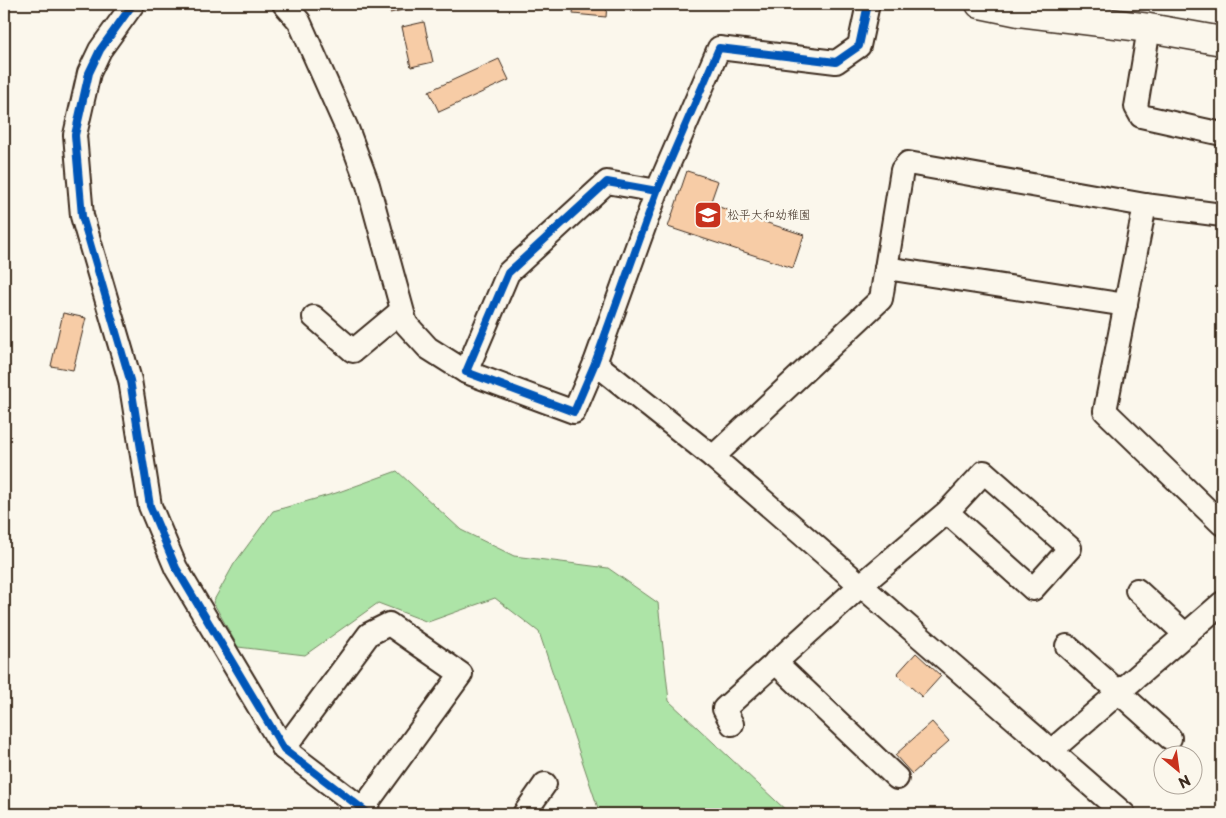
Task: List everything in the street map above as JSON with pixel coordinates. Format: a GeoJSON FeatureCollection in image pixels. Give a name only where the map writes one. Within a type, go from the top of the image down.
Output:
{"type":"FeatureCollection","features":[{"type":"Feature","properties":{"kind":"street"},"geometry":{"type":"LineString","coordinates":[[133,4],[100,50],[89,73],[75,134],[82,216],[130,380],[150,506],[176,568],[284,749],[366,812],[461,674],[389,624],[369,634],[284,749]]}},
{"type":"Feature","properties":{"kind":"street"},"geometry":{"type":"LineString","coordinates":[[284,4],[299,21],[348,131],[368,185],[406,324],[428,348],[466,372],[574,412],[595,363],[657,192],[719,48],[836,62],[859,46],[868,4]]}},
{"type":"Feature","properties":{"kind":"street"},"geometry":{"type":"LineString","coordinates":[[980,4],[1019,12],[1148,28],[1222,41]]}},
{"type":"Feature","properties":{"kind":"street"},"geometry":{"type":"LineString","coordinates":[[1148,28],[1136,107],[1140,116],[1222,134]]}},
{"type":"Feature","properties":{"kind":"street"},"geometry":{"type":"LineString","coordinates":[[713,457],[881,299],[902,170],[908,163],[1145,205],[1222,215]]}},
{"type":"Feature","properties":{"kind":"street"},"geometry":{"type":"LineString","coordinates":[[466,372],[508,273],[607,182],[657,192]]}},
{"type":"Feature","properties":{"kind":"street"},"geometry":{"type":"LineString","coordinates":[[1145,205],[1105,410],[1222,524]]}},
{"type":"Feature","properties":{"kind":"street"},"geometry":{"type":"LineString","coordinates":[[886,268],[1126,305]]}},
{"type":"Feature","properties":{"kind":"street"},"geometry":{"type":"LineString","coordinates":[[314,317],[353,351],[402,311]]}},
{"type":"Feature","properties":{"kind":"street"},"geometry":{"type":"LineString","coordinates":[[595,363],[713,457],[1124,814]]}},
{"type":"Feature","properties":{"kind":"street"},"geometry":{"type":"LineString","coordinates":[[732,724],[724,709],[860,586],[947,512],[984,472],[1070,548],[1033,588],[947,512]]}},
{"type":"Feature","properties":{"kind":"street"},"geometry":{"type":"LineString","coordinates":[[1137,590],[1186,634]]}},
{"type":"Feature","properties":{"kind":"street"},"geometry":{"type":"LineString","coordinates":[[1051,751],[1222,603]]}},
{"type":"Feature","properties":{"kind":"street"},"geometry":{"type":"LineString","coordinates":[[1067,646],[1170,738]]}},
{"type":"Feature","properties":{"kind":"street"},"geometry":{"type":"LineString","coordinates":[[775,662],[897,778]]}},
{"type":"Feature","properties":{"kind":"street"},"geometry":{"type":"LineString","coordinates":[[524,814],[545,784]]}},
{"type":"Feature","properties":{"kind":"green space"},"geometry":{"type":"Polygon","coordinates":[[[397,471],[461,530],[514,556],[608,568],[658,603],[669,701],[790,814],[600,814],[539,632],[495,598],[428,622],[378,603],[305,655],[238,647],[213,602],[234,564],[273,511],[336,493],[397,471]]]}},
{"type":"Feature","properties":{"kind":"green space"},"geometry":{"type":"Polygon","coordinates":[[[938,810],[943,814],[890,814],[892,813],[938,810]]]}},
{"type":"Feature","properties":{"kind":"building"},"geometry":{"type":"Polygon","coordinates":[[[387,4],[429,4],[390,13],[387,4]]]}},
{"type":"Feature","properties":{"kind":"building"},"geometry":{"type":"Polygon","coordinates":[[[574,4],[607,4],[606,17],[573,14],[574,4]]]}},
{"type":"Feature","properties":{"kind":"building"},"geometry":{"type":"Polygon","coordinates":[[[424,22],[433,62],[411,67],[402,27],[424,22]]]}},
{"type":"Feature","properties":{"kind":"building"},"geometry":{"type":"Polygon","coordinates":[[[499,59],[509,80],[439,112],[429,91],[499,59]]]}},
{"type":"Feature","properties":{"kind":"building","name":"松平大和幼稚園"},"geometry":{"type":"Polygon","coordinates":[[[687,171],[718,181],[710,204],[804,235],[793,268],[668,227],[687,171]]]}},
{"type":"Feature","properties":{"kind":"building"},"geometry":{"type":"Polygon","coordinates":[[[63,313],[86,318],[73,370],[51,366],[63,313]]]}},
{"type":"Feature","properties":{"kind":"building"},"geometry":{"type":"Polygon","coordinates":[[[916,653],[941,676],[922,697],[897,674],[916,653]]]}},
{"type":"Feature","properties":{"kind":"building"},"geometry":{"type":"Polygon","coordinates":[[[932,722],[949,741],[912,774],[895,755],[932,722]]]}},
{"type":"Feature","properties":{"kind":"cycle path"},"geometry":{"type":"LineString","coordinates":[[133,4],[100,50],[89,73],[75,135],[82,216],[130,380],[150,506],[176,568],[284,749],[369,814]]}},
{"type":"Feature","properties":{"kind":"cycle path"},"geometry":{"type":"LineString","coordinates":[[657,191],[607,182],[508,273],[466,372],[574,412],[595,363],[657,191],[719,48],[836,62],[859,46],[868,4]]}},
{"type":"Feature","properties":{"kind":"place","name":"松平大和幼稚園"},"geometry":{"type":"Point","coordinates":[708,215]}}]}
